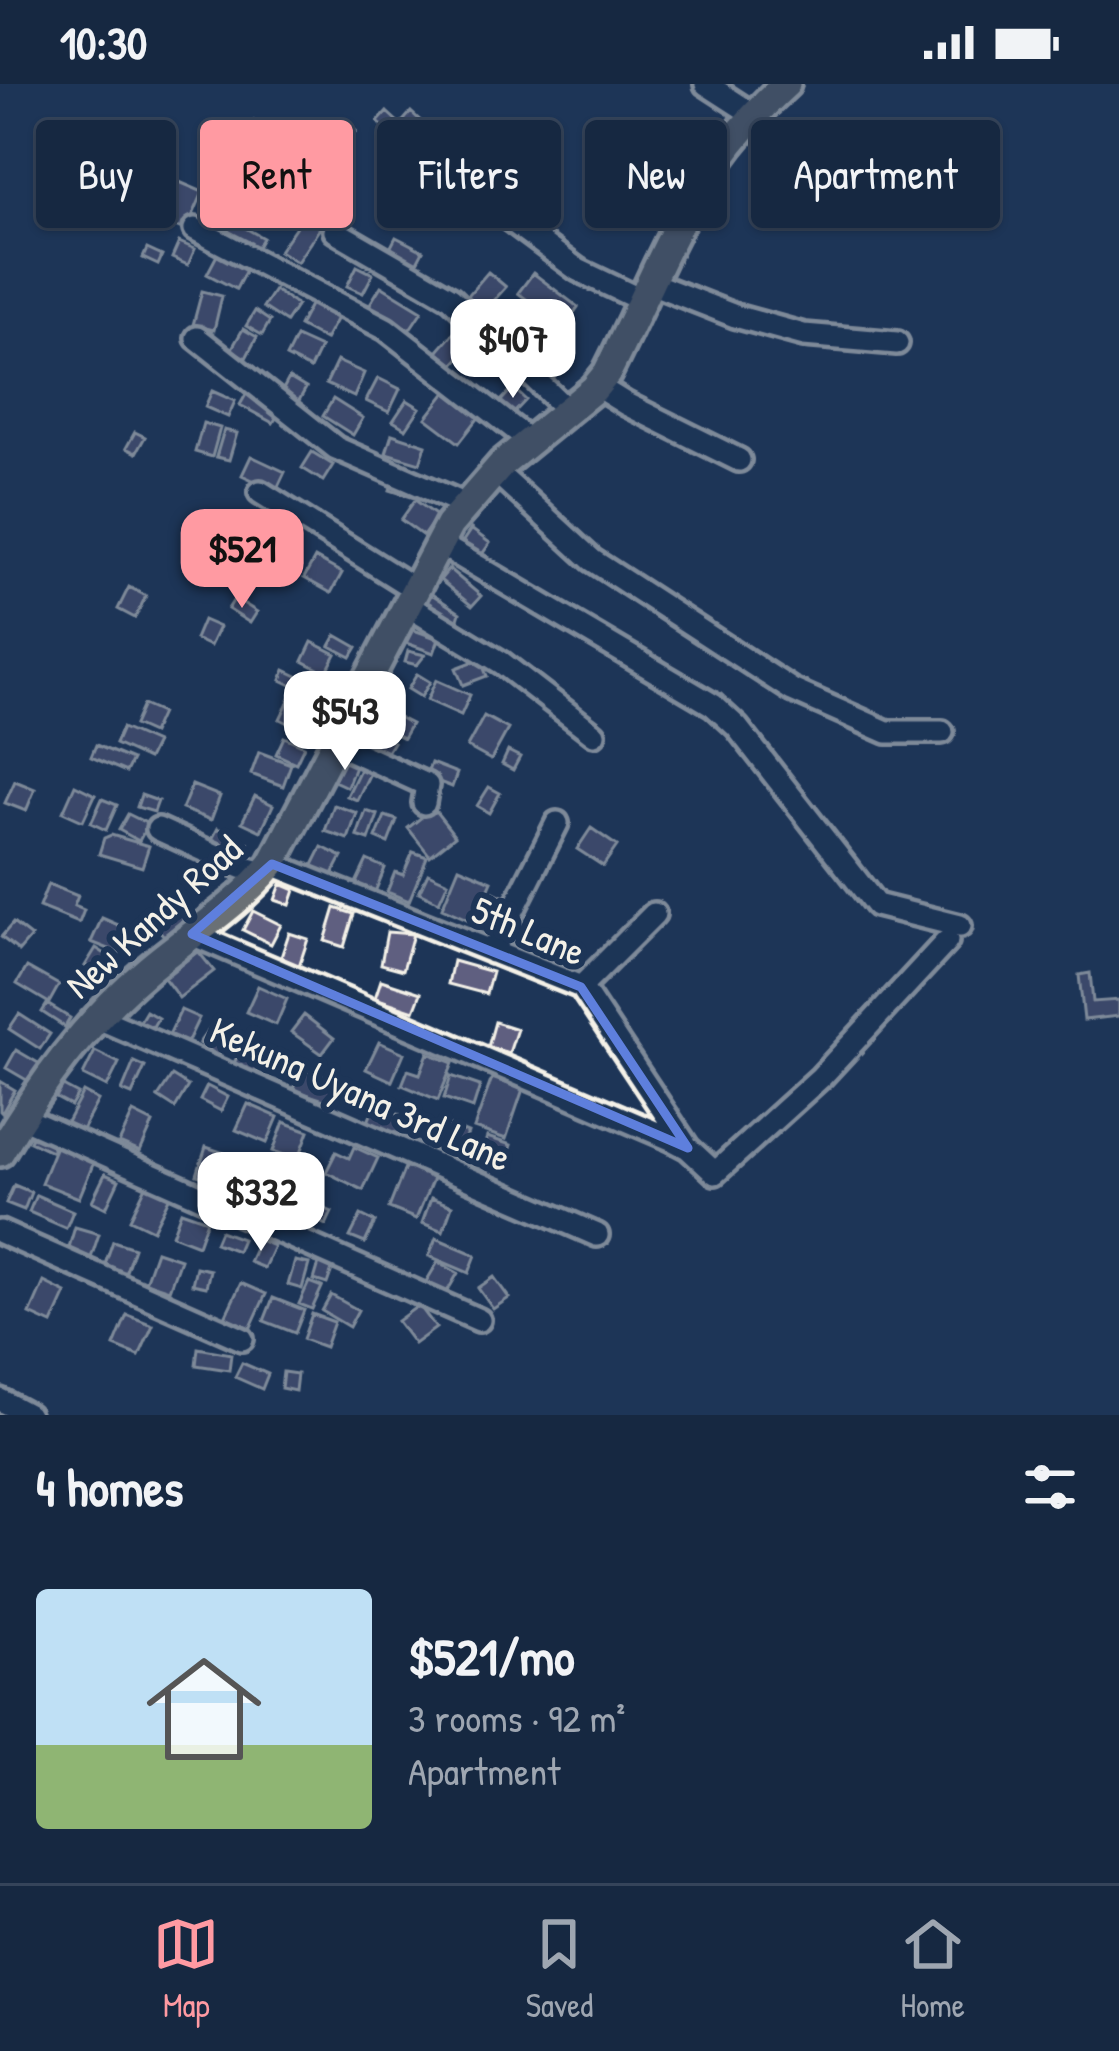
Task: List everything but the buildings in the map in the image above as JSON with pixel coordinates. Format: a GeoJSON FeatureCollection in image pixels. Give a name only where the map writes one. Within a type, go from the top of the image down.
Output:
{"type":"FeatureCollection","features":[{"type":"Feature","properties":{"kind":"main road","name":"New Kandy Road"},"geometry":{"type":"LineString","coordinates":[[0,1152],[96,1017],[192,934],[232,906],[268,868],[438,543],[464,504],[495,471],[597,386],[616,356],[690,198],[754,115],[786,84]]}},
{"type":"Feature","properties":{"kind":"street"},"geometry":{"type":"LineString","coordinates":[[706,84],[754,115]]}},
{"type":"Feature","properties":{"kind":"street"},"geometry":{"type":"LineString","coordinates":[[521,228],[578,270],[644,291],[804,335],[897,343]]}},
{"type":"Feature","properties":{"kind":"street"},"geometry":{"type":"LineString","coordinates":[[195,229],[386,329],[530,441]]}},
{"type":"Feature","properties":{"kind":"street"},"geometry":{"type":"LineString","coordinates":[[335,231],[452,298],[568,411]]}},
{"type":"Feature","properties":{"kind":"street"},"geometry":{"type":"LineString","coordinates":[[197,338],[337,448],[464,504]]}},
{"type":"Feature","properties":{"kind":"street"},"geometry":{"type":"LineString","coordinates":[[597,386],[739,460]]}},
{"type":"Feature","properties":{"kind":"street"},"geometry":{"type":"LineString","coordinates":[[495,471],[592,560],[792,690],[887,732],[942,732]]}},
{"type":"Feature","properties":{"kind":"street"},"geometry":{"type":"LineString","coordinates":[[260,492],[594,734]]}},
{"type":"Feature","properties":{"kind":"street"},"geometry":{"type":"LineString","coordinates":[[192,934],[688,1148],[716,1173],[821,1077],[953,934],[875,905],[737,727],[713,705],[438,543]]}},
{"type":"Feature","properties":{"kind":"street"},"geometry":{"type":"LineString","coordinates":[[333,742],[427,785],[424,803]]}},
{"type":"Feature","properties":{"kind":"street"},"geometry":{"type":"LineString","coordinates":[[491,952],[557,823]]}},
{"type":"Feature","properties":{"kind":"street","name":"5th Lane"},"geometry":{"type":"LineString","coordinates":[[158,829],[241,867],[268,868],[581,987],[688,1148]]}},
{"type":"Feature","properties":{"kind":"street"},"geometry":{"type":"LineString","coordinates":[[581,987],[654,914]]}},
{"type":"Feature","properties":{"kind":"street","name":"Kekuna Uyana 3rd Lane"},"geometry":{"type":"LineString","coordinates":[[96,1017],[597,1235]]}},
{"type":"Feature","properties":{"kind":"street"},"geometry":{"type":"LineString","coordinates":[[21,1117],[479,1320]]}},
{"type":"Feature","properties":{"kind":"street"},"geometry":{"type":"LineString","coordinates":[[0,1232],[242,1339]]}},
{"type":"Feature","properties":{"kind":"street"},"geometry":{"type":"LineString","coordinates":[[0,1400],[28,1415]]}},
{"type":"Feature","properties":{"kind":"highlighted area"},"geometry":{"type":"Polygon","coordinates":[[[272,864],[581,987],[688,1148],[192,934],[272,864]]]}}]}
